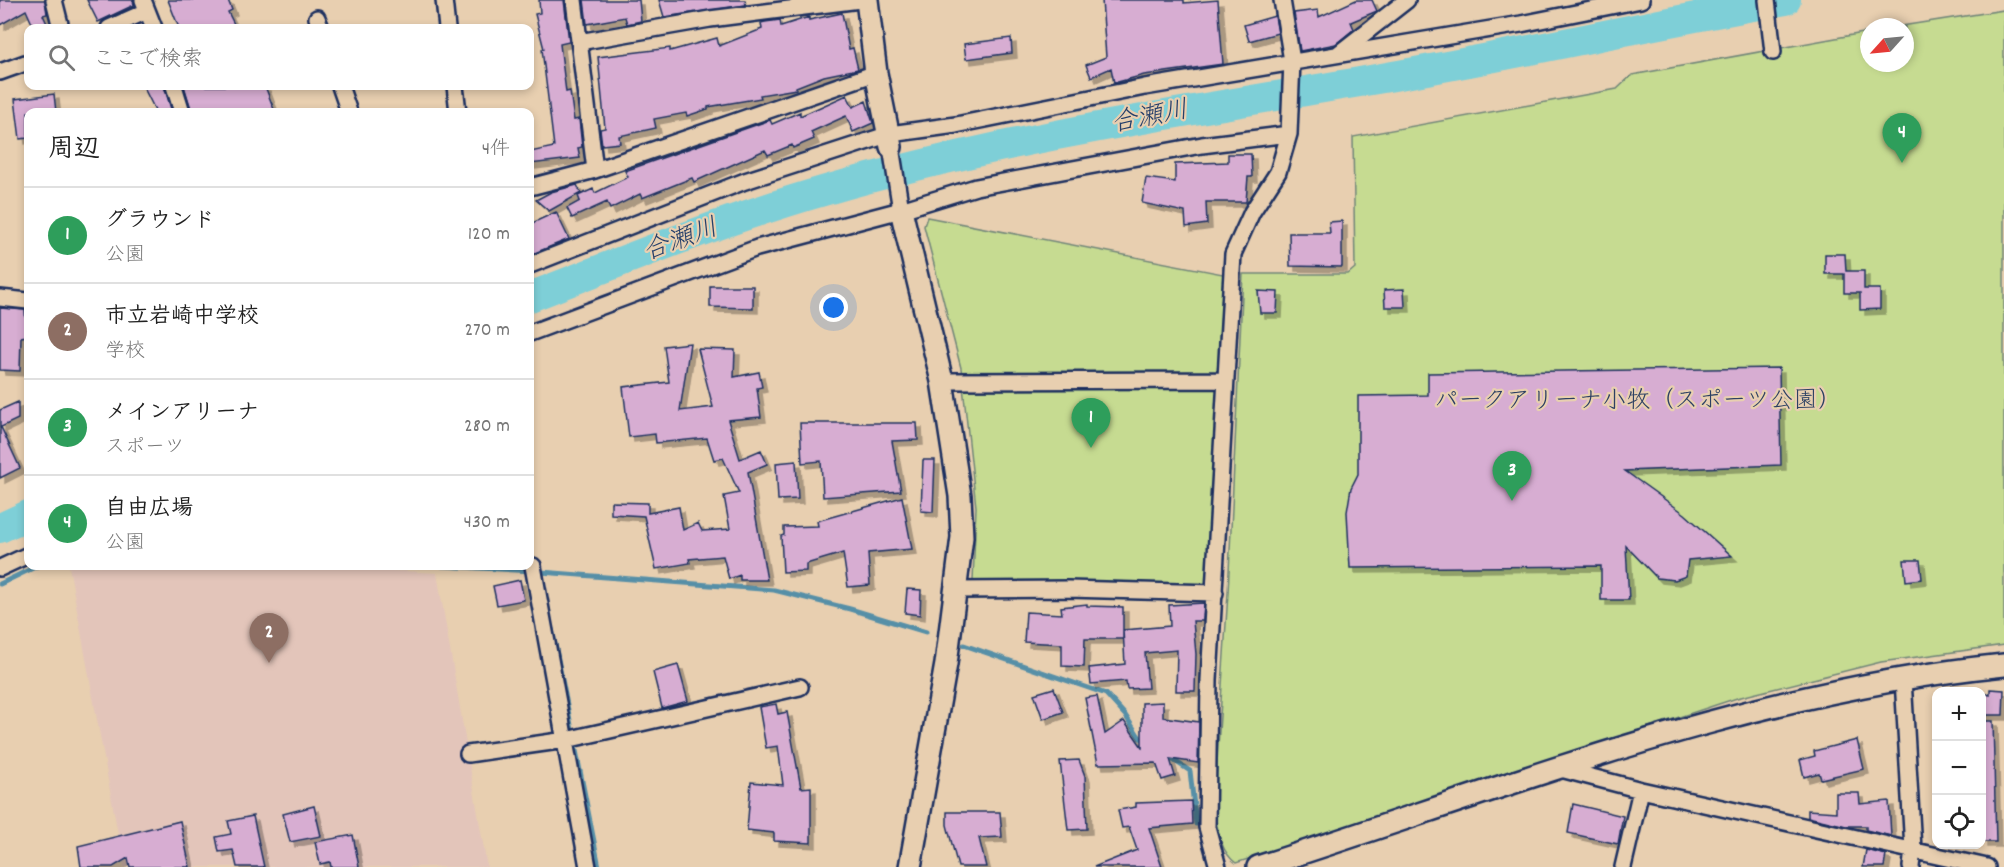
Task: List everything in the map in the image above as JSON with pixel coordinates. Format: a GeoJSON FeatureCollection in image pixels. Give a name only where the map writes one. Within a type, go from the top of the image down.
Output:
{"type":"FeatureCollection","features":[{"type":"Feature","properties":{"kind":"street"},"geometry":{"type":"LineString","coordinates":[[54,0],[60,24]]}},
{"type":"Feature","properties":{"kind":"street"},"geometry":{"type":"LineString","coordinates":[[444,0],[447,24]]}},
{"type":"Feature","properties":{"kind":"street"},"geometry":{"type":"LineString","coordinates":[[574,0],[595,170]]}},
{"type":"Feature","properties":{"kind":"street"},"geometry":{"type":"LineString","coordinates":[[579,42],[710,19],[860,0]]}},
{"type":"Feature","properties":{"kind":"street"},"geometry":{"type":"LineString","coordinates":[[867,0],[876,73],[901,210],[942,381],[960,495],[962,537],[957,590],[910,867]]}},
{"type":"Feature","properties":{"kind":"street"},"geometry":{"type":"LineString","coordinates":[[1218,867],[1207,826],[1209,680],[1233,254],[1252,212],[1278,172],[1290,131],[1292,61],[1282,0]]}},
{"type":"Feature","properties":{"kind":"street"},"geometry":{"type":"LineString","coordinates":[[1336,56],[1407,0]]}},
{"type":"Feature","properties":{"kind":"street"},"geometry":{"type":"LineString","coordinates":[[534,263],[745,181],[890,140],[956,125],[1292,61],[1336,56],[1641,0]]}},
{"type":"Feature","properties":{"kind":"street"},"geometry":{"type":"LineString","coordinates":[[1767,0],[1773,52]]}},
{"type":"Feature","properties":{"kind":"street"},"geometry":{"type":"LineString","coordinates":[[116,24],[145,6],[152,24]]}},
{"type":"Feature","properties":{"kind":"street"},"geometry":{"type":"LineString","coordinates":[[0,72],[24,63]]}},
{"type":"Feature","properties":{"kind":"street"},"geometry":{"type":"LineString","coordinates":[[534,186],[595,170],[876,73]]}},
{"type":"Feature","properties":{"kind":"street"},"geometry":{"type":"LineString","coordinates":[[175,90],[181,108]]}},
{"type":"Feature","properties":{"kind":"street"},"geometry":{"type":"LineString","coordinates":[[341,90],[348,108]]}},
{"type":"Feature","properties":{"kind":"street"},"geometry":{"type":"LineString","coordinates":[[455,90],[458,108]]}},
{"type":"Feature","properties":{"kind":"street"},"geometry":{"type":"LineString","coordinates":[[534,332],[757,248],[901,210],[976,187],[1042,172],[1290,131]]}},
{"type":"Feature","properties":{"kind":"street"},"geometry":{"type":"LineString","coordinates":[[0,298],[24,301]]}},
{"type":"Feature","properties":{"kind":"street"},"geometry":{"type":"LineString","coordinates":[[942,381],[1226,380]]}},
{"type":"Feature","properties":{"kind":"street"},"geometry":{"type":"LineString","coordinates":[[0,568],[24,557]]}},
{"type":"Feature","properties":{"kind":"street"},"geometry":{"type":"LineString","coordinates":[[534,570],[574,739],[588,867]]}},
{"type":"Feature","properties":{"kind":"street"},"geometry":{"type":"LineString","coordinates":[[957,590],[1068,589],[1215,593]]}},
{"type":"Feature","properties":{"kind":"street"},"geometry":{"type":"LineString","coordinates":[[1258,867],[1557,768],[1735,714],[1903,679],[2004,665]]}},
{"type":"Feature","properties":{"kind":"street"},"geometry":{"type":"LineString","coordinates":[[1903,679],[1914,849],[1911,867]]}},
{"type":"Feature","properties":{"kind":"street"},"geometry":{"type":"LineString","coordinates":[[468,754],[574,739],[800,687]]}},
{"type":"Feature","properties":{"kind":"street"},"geometry":{"type":"LineString","coordinates":[[1557,768],[1641,790],[1987,867]]}},
{"type":"Feature","properties":{"kind":"street"},"geometry":{"type":"LineString","coordinates":[[1623,867],[1641,790]]}},
{"type":"Feature","properties":{"kind":"shaded area"},"geometry":{"type":"Polygon","coordinates":[[[70,570],[386,570],[437,573],[487,867],[124,867],[70,570]]]}},
{"type":"Feature","properties":{"kind":"green space","name":"パークアリーナ小牧（スポーツ公園）"},"geometry":{"type":"Polygon","coordinates":[[[2004,10],[2004,645],[1881,662],[1737,698],[1236,863],[1230,858],[1223,845],[1214,809],[1228,593],[1243,274],[1348,274],[1355,268],[1353,137],[1617,89],[1632,75],[1860,34],[1860,72],[1914,72],[1914,24],[2004,10]]]}},
{"type":"Feature","properties":{"kind":"green space"},"geometry":{"type":"Polygon","coordinates":[[[927,217],[1223,274],[1208,586],[973,581],[976,507],[961,368],[924,226],[927,217]]]}},
{"type":"Feature","properties":{"kind":"building"},"geometry":{"type":"Polygon","coordinates":[[[0,0],[45,0],[47,14],[43,15],[47,24],[32,24],[26,10],[0,25],[0,0]]]}},
{"type":"Feature","properties":{"kind":"building"},"geometry":{"type":"Polygon","coordinates":[[[87,0],[133,0],[134,5],[98,22],[87,0]]]}},
{"type":"Feature","properties":{"kind":"building"},"geometry":{"type":"Polygon","coordinates":[[[168,0],[228,0],[232,10],[228,12],[234,24],[177,24],[168,0]]]}},
{"type":"Feature","properties":{"kind":"building"},"geometry":{"type":"Polygon","coordinates":[[[539,0],[564,0],[569,42],[560,44],[566,92],[570,91],[574,120],[579,119],[582,147],[578,148],[580,158],[534,164],[534,151],[554,147],[542,49],[544,49],[535,14],[540,13],[539,0]]]}},
{"type":"Feature","properties":{"kind":"building"},"geometry":{"type":"Polygon","coordinates":[[[584,0],[639,0],[641,21],[627,24],[625,17],[587,24],[584,0]]]}},
{"type":"Feature","properties":{"kind":"building"},"geometry":{"type":"Polygon","coordinates":[[[659,0],[745,0],[746,5],[664,17],[659,0]]]}},
{"type":"Feature","properties":{"kind":"building"},"geometry":{"type":"Polygon","coordinates":[[[1102,0],[1184,0],[1184,3],[1218,0],[1223,64],[1144,75],[1114,83],[1111,68],[1091,77],[1086,65],[1106,57],[1102,0]]]}},
{"type":"Feature","properties":{"kind":"building"},"geometry":{"type":"Polygon","coordinates":[[[1356,0],[1372,0],[1377,11],[1351,22],[1354,29],[1336,44],[1300,51],[1294,13],[1318,10],[1319,17],[1356,0]]]}},
{"type":"Feature","properties":{"kind":"building"},"geometry":{"type":"Polygon","coordinates":[[[842,13],[849,49],[853,48],[858,69],[824,76],[796,87],[796,89],[760,95],[761,98],[708,107],[708,109],[687,116],[686,113],[654,119],[656,128],[619,136],[620,143],[602,145],[600,129],[605,128],[598,57],[670,48],[670,51],[717,38],[719,46],[762,29],[761,23],[780,20],[781,26],[809,17],[809,20],[842,13]]]}},
{"type":"Feature","properties":{"kind":"building"},"geometry":{"type":"Polygon","coordinates":[[[1275,16],[1278,33],[1249,41],[1244,25],[1275,16]]]}},
{"type":"Feature","properties":{"kind":"building"},"geometry":{"type":"Polygon","coordinates":[[[1011,38],[1012,53],[966,59],[964,44],[1011,38]]]}},
{"type":"Feature","properties":{"kind":"building"},"geometry":{"type":"Polygon","coordinates":[[[145,90],[165,90],[171,108],[154,108],[145,90]]]}},
{"type":"Feature","properties":{"kind":"building"},"geometry":{"type":"Polygon","coordinates":[[[185,90],[267,90],[273,108],[191,108],[185,90]]]}},
{"type":"Feature","properties":{"kind":"building"},"geometry":{"type":"Polygon","coordinates":[[[54,94],[56,108],[24,108],[24,138],[20,139],[15,99],[54,94]]]}},
{"type":"Feature","properties":{"kind":"building"},"geometry":{"type":"Polygon","coordinates":[[[847,95],[853,107],[866,101],[873,123],[853,132],[846,116],[811,132],[814,139],[768,155],[765,150],[694,182],[692,178],[642,198],[640,194],[610,209],[607,202],[572,218],[567,208],[580,201],[578,196],[593,189],[595,193],[628,177],[625,171],[770,120],[772,124],[800,112],[800,116],[847,95]]]}},
{"type":"Feature","properties":{"kind":"building"},"geometry":{"type":"Polygon","coordinates":[[[1228,154],[1251,154],[1252,177],[1248,177],[1246,202],[1206,202],[1207,224],[1186,227],[1185,212],[1142,203],[1146,178],[1175,182],[1175,164],[1228,162],[1228,154]]]}},
{"type":"Feature","properties":{"kind":"building"},"geometry":{"type":"Polygon","coordinates":[[[577,185],[581,193],[549,211],[536,200],[551,192],[577,185]]]}},
{"type":"Feature","properties":{"kind":"building"},"geometry":{"type":"Polygon","coordinates":[[[556,212],[569,239],[534,253],[534,222],[556,212]]]}},
{"type":"Feature","properties":{"kind":"building"},"geometry":{"type":"Polygon","coordinates":[[[1342,221],[1342,267],[1290,266],[1289,233],[1330,233],[1329,222],[1342,221]]]}},
{"type":"Feature","properties":{"kind":"building"},"geometry":{"type":"Polygon","coordinates":[[[1825,254],[1845,254],[1846,271],[1864,271],[1864,289],[1880,289],[1880,309],[1860,310],[1860,293],[1844,293],[1844,274],[1825,274],[1825,254]]]}},
{"type":"Feature","properties":{"kind":"building"},"geometry":{"type":"Polygon","coordinates":[[[710,286],[753,286],[753,308],[710,307],[710,286]]]}},
{"type":"Feature","properties":{"kind":"building"},"geometry":{"type":"Polygon","coordinates":[[[1404,289],[1405,307],[1385,307],[1384,290],[1404,289]]]}},
{"type":"Feature","properties":{"kind":"building"},"geometry":{"type":"Polygon","coordinates":[[[1258,291],[1278,292],[1277,313],[1260,313],[1258,291]]]}},
{"type":"Feature","properties":{"kind":"building"},"geometry":{"type":"Polygon","coordinates":[[[0,308],[24,310],[20,371],[0,370],[0,308]]]}},
{"type":"Feature","properties":{"kind":"building"},"geometry":{"type":"Polygon","coordinates":[[[690,343],[680,411],[713,407],[698,349],[735,350],[734,377],[759,372],[762,387],[757,388],[761,417],[728,420],[740,459],[761,450],[767,464],[748,472],[767,580],[740,580],[740,575],[729,579],[723,556],[689,559],[690,563],[656,569],[644,516],[611,514],[611,502],[648,503],[648,513],[679,507],[683,530],[698,523],[702,531],[730,529],[724,496],[739,493],[723,458],[714,460],[707,438],[656,443],[655,434],[629,437],[623,387],[669,382],[664,346],[690,343]]]}},
{"type":"Feature","properties":{"kind":"building"},"geometry":{"type":"Polygon","coordinates":[[[1779,368],[1781,465],[1625,471],[1685,514],[1732,556],[1688,560],[1686,576],[1675,580],[1657,578],[1626,546],[1629,600],[1601,600],[1601,566],[1350,568],[1347,512],[1351,488],[1358,474],[1358,396],[1428,395],[1428,373],[1779,368]]]}},
{"type":"Feature","properties":{"kind":"building"},"geometry":{"type":"Polygon","coordinates":[[[18,402],[18,419],[1,427],[20,468],[0,478],[0,410],[18,402]]]}},
{"type":"Feature","properties":{"kind":"building"},"geometry":{"type":"Polygon","coordinates":[[[800,423],[917,423],[918,440],[892,441],[901,491],[823,497],[821,461],[802,463],[800,423]]]}},
{"type":"Feature","properties":{"kind":"building"},"geometry":{"type":"Polygon","coordinates":[[[923,460],[935,460],[933,512],[921,511],[923,460]]]}},
{"type":"Feature","properties":{"kind":"building"},"geometry":{"type":"Polygon","coordinates":[[[796,461],[798,499],[778,500],[776,463],[796,461]]]}},
{"type":"Feature","properties":{"kind":"building"},"geometry":{"type":"Polygon","coordinates":[[[902,497],[912,549],[868,553],[870,585],[848,587],[843,553],[806,564],[806,571],[783,572],[781,536],[784,535],[784,527],[818,526],[817,521],[902,497]]]}},
{"type":"Feature","properties":{"kind":"building"},"geometry":{"type":"Polygon","coordinates":[[[1904,560],[1920,560],[1922,579],[1906,581],[1904,560]]]}},
{"type":"Feature","properties":{"kind":"building"},"geometry":{"type":"Polygon","coordinates":[[[520,580],[524,600],[497,605],[493,586],[520,580]]]}},
{"type":"Feature","properties":{"kind":"building"},"geometry":{"type":"Polygon","coordinates":[[[907,589],[921,590],[920,615],[905,613],[907,589]]]}},
{"type":"Feature","properties":{"kind":"building"},"geometry":{"type":"Polygon","coordinates":[[[1204,603],[1203,621],[1193,621],[1196,654],[1195,691],[1176,691],[1177,650],[1145,653],[1148,688],[1127,689],[1126,681],[1091,684],[1089,668],[1125,664],[1123,630],[1170,626],[1169,605],[1204,603]]]}},
{"type":"Feature","properties":{"kind":"building"},"geometry":{"type":"Polygon","coordinates":[[[1087,604],[1087,606],[1123,607],[1123,639],[1085,639],[1084,667],[1062,666],[1062,644],[1024,642],[1026,612],[1062,614],[1061,607],[1087,604]]]}},
{"type":"Feature","properties":{"kind":"building"},"geometry":{"type":"Polygon","coordinates":[[[678,665],[688,701],[662,708],[653,672],[678,665]]]}},
{"type":"Feature","properties":{"kind":"building"},"geometry":{"type":"Polygon","coordinates":[[[1054,688],[1063,712],[1043,719],[1034,694],[1054,688]]]}},
{"type":"Feature","properties":{"kind":"building"},"geometry":{"type":"Polygon","coordinates":[[[1990,689],[2004,690],[2003,715],[1986,715],[1986,694],[1990,695],[1990,689]]]}},
{"type":"Feature","properties":{"kind":"building"},"geometry":{"type":"Polygon","coordinates":[[[1097,696],[1105,734],[1124,721],[1142,747],[1142,703],[1163,702],[1163,717],[1199,722],[1198,763],[1170,759],[1175,776],[1162,780],[1156,763],[1098,764],[1085,698],[1097,696]]]}},
{"type":"Feature","properties":{"kind":"building"},"geometry":{"type":"Polygon","coordinates":[[[776,704],[778,714],[787,712],[801,788],[811,787],[811,843],[774,841],[774,833],[747,830],[751,782],[783,785],[778,746],[766,748],[759,707],[776,704]]]}},
{"type":"Feature","properties":{"kind":"building"},"geometry":{"type":"Polygon","coordinates":[[[1986,721],[1993,721],[1996,842],[1986,842],[1986,721]]]}},
{"type":"Feature","properties":{"kind":"building"},"geometry":{"type":"Polygon","coordinates":[[[1857,740],[1864,769],[1821,779],[1819,773],[1804,777],[1800,760],[1815,756],[1814,751],[1857,740]]]}},
{"type":"Feature","properties":{"kind":"building"},"geometry":{"type":"Polygon","coordinates":[[[1079,760],[1085,776],[1087,829],[1068,830],[1060,761],[1079,760]]]}},
{"type":"Feature","properties":{"kind":"building"},"geometry":{"type":"Polygon","coordinates":[[[1836,793],[1859,793],[1860,804],[1889,801],[1891,836],[1866,830],[1866,826],[1846,826],[1808,817],[1808,810],[1836,812],[1836,793]]]}},
{"type":"Feature","properties":{"kind":"building"},"geometry":{"type":"Polygon","coordinates":[[[1191,801],[1192,824],[1149,828],[1162,867],[1094,867],[1137,850],[1129,827],[1122,828],[1118,810],[1136,807],[1136,803],[1191,801]]]}},
{"type":"Feature","properties":{"kind":"building"},"geometry":{"type":"Polygon","coordinates":[[[1573,804],[1623,816],[1618,844],[1568,833],[1573,804]]]}},
{"type":"Feature","properties":{"kind":"building"},"geometry":{"type":"Polygon","coordinates":[[[314,806],[321,836],[290,842],[283,814],[314,806]]]}},
{"type":"Feature","properties":{"kind":"building"},"geometry":{"type":"Polygon","coordinates":[[[947,812],[1000,812],[1002,837],[979,838],[986,867],[958,867],[947,825],[947,812]]]}},
{"type":"Feature","properties":{"kind":"building"},"geometry":{"type":"Polygon","coordinates":[[[253,816],[264,867],[237,867],[233,850],[219,852],[216,837],[231,834],[228,821],[253,816]]]}},
{"type":"Feature","properties":{"kind":"building"},"geometry":{"type":"Polygon","coordinates":[[[180,821],[190,867],[130,867],[128,858],[113,867],[81,867],[78,846],[180,821]]]}},
{"type":"Feature","properties":{"kind":"building"},"geometry":{"type":"Polygon","coordinates":[[[353,835],[359,867],[331,867],[330,862],[320,864],[315,842],[353,835]]]}},
{"type":"Feature","properties":{"kind":"building"},"geometry":{"type":"Polygon","coordinates":[[[1866,850],[1886,855],[1884,867],[1863,867],[1866,850]]]}},
{"type":"Feature","properties":{"kind":"waterway","name":"合瀬川"},"geometry":{"type":"LineString","coordinates":[[534,295],[749,214],[823,191],[957,156],[1092,128],[1418,72],[1786,0]]}},
{"type":"Feature","properties":{"kind":"waterway","name":"合瀬川"},"geometry":{"type":"LineString","coordinates":[[0,528],[24,517]]}},
{"type":"Feature","properties":{"kind":"waterway"},"geometry":{"type":"LineString","coordinates":[[0,584],[29,570]]}},
{"type":"Feature","properties":{"kind":"waterway"},"geometry":{"type":"LineString","coordinates":[[515,570],[533,571]]}},
{"type":"Feature","properties":{"kind":"waterway"},"geometry":{"type":"LineString","coordinates":[[541,572],[774,590],[850,609],[926,632]]}},
{"type":"Feature","properties":{"kind":"waterway"},"geometry":{"type":"LineString","coordinates":[[552,629],[599,867]]}},
{"type":"Feature","properties":{"kind":"waterway"},"geometry":{"type":"LineString","coordinates":[[964,645],[1106,694],[1125,715],[1140,738],[1148,741]]}},
{"type":"Feature","properties":{"kind":"waterway"},"geometry":{"type":"LineString","coordinates":[[1167,756],[1190,771],[1196,824]]}},
{"type":"Feature","properties":{"kind":"place","name":"自由広場"},"geometry":{"type":"Point","coordinates":[1902,163]}},
{"type":"Feature","properties":{"kind":"place","name":"グラウンド"},"geometry":{"type":"Point","coordinates":[1091,448]}},
{"type":"Feature","properties":{"kind":"place","name":"メインアリーナ"},"geometry":{"type":"Point","coordinates":[1512,501]}},
{"type":"Feature","properties":{"kind":"place","name":"市立岩崎中学校"},"geometry":{"type":"Point","coordinates":[269,663]}}]}
